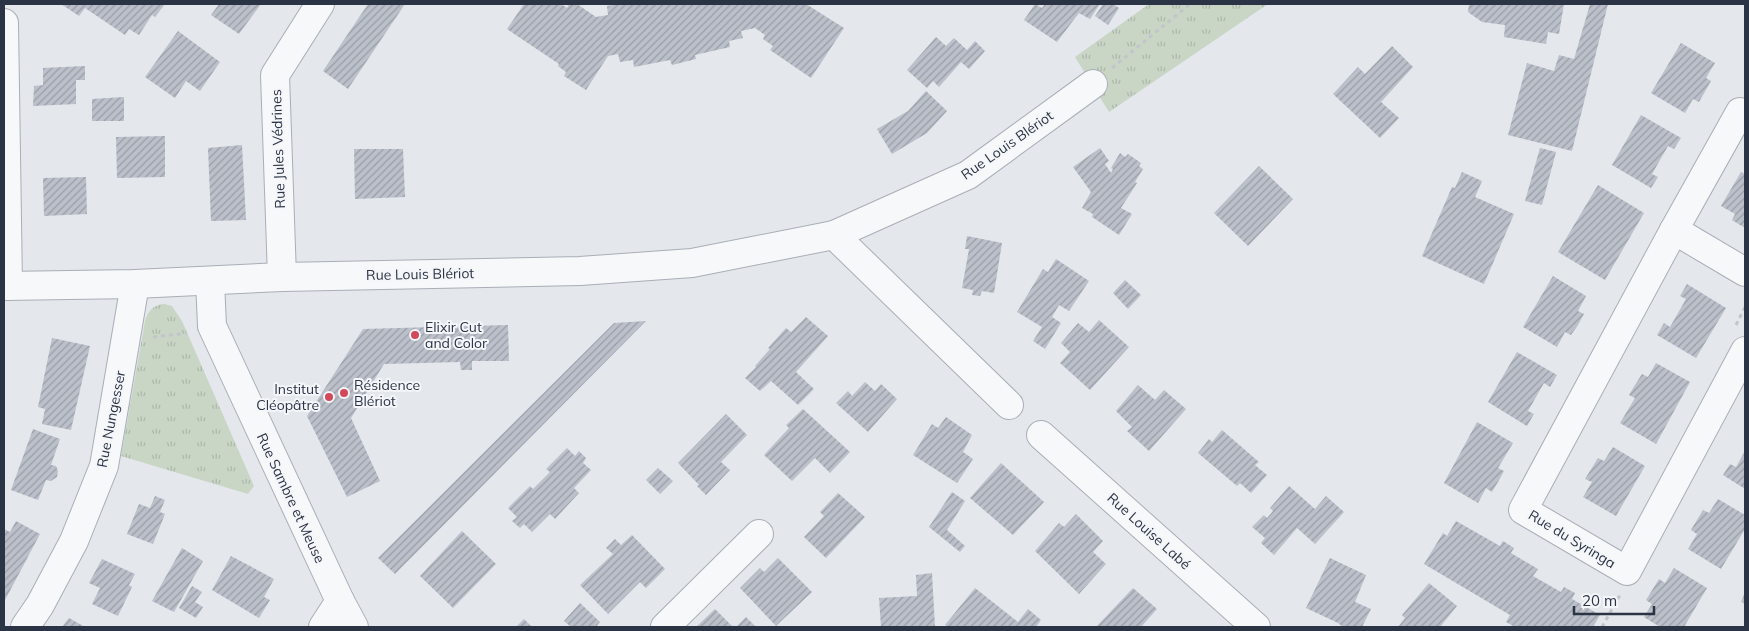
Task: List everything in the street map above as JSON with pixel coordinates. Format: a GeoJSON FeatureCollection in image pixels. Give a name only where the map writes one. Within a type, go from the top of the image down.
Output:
{"type":"FeatureCollection","features":[{"type":"Feature","properties":{"kind":"street","name":"Rue Jules Védrines"},"geometry":{"type":"LineString","coordinates":[[282,277],[275,75],[320,4]]}},
{"type":"Feature","properties":{"kind":"street"},"geometry":{"type":"LineString","coordinates":[[4,24],[6,286]]}},
{"type":"Feature","properties":{"kind":"street","name":"Rue Louis Blériot"},"geometry":{"type":"LineString","coordinates":[[6,286],[135,284],[282,277],[580,271],[692,263],[834,235],[968,175],[1093,84]]}},
{"type":"Feature","properties":{"kind":"street","name":"Rue du Syringa"},"geometry":{"type":"LineString","coordinates":[[1740,112],[1523,510],[1626,571],[1745,351]]}},
{"type":"Feature","properties":{"kind":"street"},"geometry":{"type":"LineString","coordinates":[[1674,230],[1745,272]]}},
{"type":"Feature","properties":{"kind":"street"},"geometry":{"type":"LineString","coordinates":[[834,235],[1009,405]]}},
{"type":"Feature","properties":{"kind":"street","name":"Rue Sambre et Meuse"},"geometry":{"type":"LineString","coordinates":[[210,281],[212,326],[340,601],[354,627]]}},
{"type":"Feature","properties":{"kind":"street","name":"Rue Nungesser"},"geometry":{"type":"LineString","coordinates":[[25,627],[40,606],[74,541],[104,466],[135,284]]}},
{"type":"Feature","properties":{"kind":"street","name":"Rue Louise Labé"},"geometry":{"type":"LineString","coordinates":[[1041,435],[1256,627]]}},
{"type":"Feature","properties":{"kind":"street"},"geometry":{"type":"LineString","coordinates":[[666,627],[759,534]]}},
{"type":"Feature","properties":{"kind":"street"},"geometry":{"type":"LineString","coordinates":[[323,627],[340,601]]}},
{"type":"Feature","properties":{"kind":"path"},"geometry":{"type":"LineString","coordinates":[[1093,84],[1190,4]]}},
{"type":"Feature","properties":{"kind":"path"},"geometry":{"type":"LineString","coordinates":[[128,327],[150,337],[186,334],[212,326]]}},
{"type":"Feature","properties":{"kind":"path"},"geometry":{"type":"LineString","coordinates":[[1602,627],[1626,586],[1626,571]]}},
{"type":"Feature","properties":{"kind":"green space"},"geometry":{"type":"Polygon","coordinates":[[[1149,4],[1268,4],[1109,112],[1075,57],[1149,4]]]}},
{"type":"Feature","properties":{"kind":"green space"},"geometry":{"type":"Polygon","coordinates":[[[164,304],[172,306],[182,321],[254,486],[248,494],[121,456],[145,321],[152,309],[164,304]]]}},
{"type":"Feature","properties":{"kind":"building"},"geometry":{"type":"Polygon","coordinates":[[[61,4],[165,4],[155,17],[152,15],[139,35],[129,29],[125,35],[85,8],[79,16],[61,4]]]}},
{"type":"Feature","properties":{"kind":"building"},"geometry":{"type":"Polygon","coordinates":[[[219,4],[261,4],[239,34],[211,15],[219,4]]]}},
{"type":"Feature","properties":{"kind":"building"},"geometry":{"type":"Polygon","coordinates":[[[368,4],[405,4],[348,89],[323,71],[368,4]]]}},
{"type":"Feature","properties":{"kind":"building"},"geometry":{"type":"Polygon","coordinates":[[[524,4],[561,4],[567,8],[569,4],[577,4],[596,17],[608,15],[607,6],[619,4],[806,4],[844,28],[811,78],[770,50],[773,46],[763,39],[765,35],[755,28],[741,31],[743,38],[729,41],[730,47],[695,55],[696,59],[672,65],[670,60],[634,67],[633,60],[620,62],[618,54],[608,56],[586,90],[564,76],[566,72],[558,66],[559,64],[507,29],[524,4]]]}},
{"type":"Feature","properties":{"kind":"building"},"geometry":{"type":"Polygon","coordinates":[[[1035,4],[1042,8],[1045,4],[1100,4],[1090,19],[1079,13],[1057,42],[1024,20],[1035,4]]]}},
{"type":"Feature","properties":{"kind":"building"},"geometry":{"type":"Polygon","coordinates":[[[1103,4],[1113,4],[1119,8],[1108,25],[1095,16],[1103,4]]]}},
{"type":"Feature","properties":{"kind":"building"},"geometry":{"type":"Polygon","coordinates":[[[1469,4],[1564,4],[1559,34],[1548,32],[1546,44],[1504,37],[1505,25],[1482,22],[1468,12],[1469,4]]]}},
{"type":"Feature","properties":{"kind":"building"},"geometry":{"type":"Polygon","coordinates":[[[1590,4],[1608,4],[1572,151],[1508,135],[1527,63],[1554,71],[1559,55],[1574,59],[1590,4]]]}},
{"type":"Feature","properties":{"kind":"building"},"geometry":{"type":"Polygon","coordinates":[[[178,31],[220,62],[200,91],[186,81],[175,98],[145,77],[178,31]]]}},
{"type":"Feature","properties":{"kind":"building"},"geometry":{"type":"Polygon","coordinates":[[[936,37],[946,46],[954,38],[967,50],[975,41],[985,51],[969,69],[961,62],[939,87],[933,81],[927,88],[907,70],[936,37]]]}},
{"type":"Feature","properties":{"kind":"building"},"geometry":{"type":"Polygon","coordinates":[[[1681,43],[1715,63],[1706,78],[1711,81],[1699,102],[1693,99],[1685,113],[1651,93],[1681,43]]]}},
{"type":"Feature","properties":{"kind":"building"},"geometry":{"type":"Polygon","coordinates":[[[1392,46],[1413,67],[1381,102],[1399,118],[1380,138],[1333,94],[1358,67],[1365,74],[1392,46]]]}},
{"type":"Feature","properties":{"kind":"building"},"geometry":{"type":"Polygon","coordinates":[[[85,66],[85,80],[76,80],[76,104],[33,106],[34,86],[43,85],[43,68],[85,66]]]}},
{"type":"Feature","properties":{"kind":"building"},"geometry":{"type":"Polygon","coordinates":[[[926,91],[947,111],[927,133],[892,154],[877,129],[908,111],[926,91]]]}},
{"type":"Feature","properties":{"kind":"building"},"geometry":{"type":"Polygon","coordinates":[[[124,97],[124,121],[92,121],[92,99],[124,97]]]}},
{"type":"Feature","properties":{"kind":"building"},"geometry":{"type":"Polygon","coordinates":[[[1641,115],[1681,138],[1674,149],[1668,146],[1652,174],[1658,177],[1651,188],[1612,165],[1641,115]]]}},
{"type":"Feature","properties":{"kind":"building"},"geometry":{"type":"Polygon","coordinates":[[[165,136],[165,177],[117,178],[116,137],[165,136]]]}},
{"type":"Feature","properties":{"kind":"building"},"geometry":{"type":"Polygon","coordinates":[[[242,145],[246,220],[211,221],[208,148],[242,145]]]}},
{"type":"Feature","properties":{"kind":"building"},"geometry":{"type":"Polygon","coordinates":[[[1100,148],[1109,161],[1105,164],[1111,173],[1113,169],[1111,168],[1120,153],[1125,157],[1128,154],[1141,163],[1139,166],[1143,169],[1135,182],[1137,183],[1121,208],[1132,214],[1119,235],[1092,217],[1093,214],[1082,208],[1091,192],[1073,167],[1100,148]]]}},
{"type":"Feature","properties":{"kind":"building"},"geometry":{"type":"Polygon","coordinates":[[[1540,148],[1556,152],[1542,205],[1525,201],[1540,148]]]}},
{"type":"Feature","properties":{"kind":"building"},"geometry":{"type":"Polygon","coordinates":[[[354,149],[403,149],[405,197],[355,199],[354,149]]]}},
{"type":"Feature","properties":{"kind":"building"},"geometry":{"type":"Polygon","coordinates":[[[1259,166],[1293,199],[1248,246],[1214,213],[1259,166]]]}},
{"type":"Feature","properties":{"kind":"building"},"geometry":{"type":"Polygon","coordinates":[[[1462,172],[1482,181],[1475,197],[1514,214],[1484,284],[1422,256],[1452,187],[1455,188],[1462,172]]]}},
{"type":"Feature","properties":{"kind":"building"},"geometry":{"type":"Polygon","coordinates":[[[1741,172],[1745,174],[1745,228],[1732,220],[1735,214],[1721,206],[1741,172]]]}},
{"type":"Feature","properties":{"kind":"building"},"geometry":{"type":"Polygon","coordinates":[[[86,177],[87,214],[44,216],[43,178],[86,177]]]}},
{"type":"Feature","properties":{"kind":"building"},"geometry":{"type":"Polygon","coordinates":[[[1598,185],[1644,213],[1605,280],[1558,252],[1598,185]]]}},
{"type":"Feature","properties":{"kind":"building"},"geometry":{"type":"Polygon","coordinates":[[[967,236],[1002,243],[994,293],[982,291],[980,296],[972,295],[973,290],[962,288],[969,249],[965,249],[967,236]]]}},
{"type":"Feature","properties":{"kind":"building"},"geometry":{"type":"Polygon","coordinates":[[[1056,259],[1089,281],[1069,311],[1059,305],[1052,317],[1061,323],[1045,349],[1033,341],[1042,327],[1017,312],[1043,269],[1048,272],[1056,259]]]}},
{"type":"Feature","properties":{"kind":"building"},"geometry":{"type":"Polygon","coordinates":[[[1553,276],[1586,296],[1578,311],[1584,314],[1578,325],[1571,335],[1565,332],[1557,347],[1523,327],[1553,276]]]}},
{"type":"Feature","properties":{"kind":"building"},"geometry":{"type":"Polygon","coordinates":[[[1125,280],[1141,295],[1128,309],[1113,293],[1125,280]]]}},
{"type":"Feature","properties":{"kind":"building"},"geometry":{"type":"Polygon","coordinates":[[[1687,284],[1726,308],[1696,358],[1657,335],[1664,323],[1670,327],[1686,299],[1680,296],[1687,284]]]}},
{"type":"Feature","properties":{"kind":"building"},"geometry":{"type":"Polygon","coordinates":[[[806,317],[828,336],[796,372],[814,389],[798,405],[771,381],[760,391],[745,378],[756,367],[770,349],[768,348],[786,328],[791,332],[806,317]]]}},
{"type":"Feature","properties":{"kind":"building"},"geometry":{"type":"Polygon","coordinates":[[[1099,320],[1129,347],[1090,390],[1060,363],[1070,352],[1061,343],[1078,323],[1089,332],[1099,320]]]}},
{"type":"Feature","properties":{"kind":"building"},"geometry":{"type":"Polygon","coordinates":[[[646,321],[395,574],[378,558],[614,323],[646,321]]]}},
{"type":"Feature","properties":{"kind":"building","name":"Résidence Blériot"},"geometry":{"type":"Polygon","coordinates":[[[508,325],[509,361],[472,361],[472,370],[461,370],[460,362],[384,364],[351,418],[380,481],[347,497],[307,416],[363,329],[508,325]]]}},
{"type":"Feature","properties":{"kind":"building"},"geometry":{"type":"Polygon","coordinates":[[[52,338],[90,346],[71,430],[42,424],[45,409],[38,407],[52,338]]]}},
{"type":"Feature","properties":{"kind":"building"},"geometry":{"type":"Polygon","coordinates":[[[1517,352],[1557,375],[1550,387],[1544,383],[1528,411],[1534,414],[1527,426],[1488,402],[1517,352]]]}},
{"type":"Feature","properties":{"kind":"building"},"geometry":{"type":"Polygon","coordinates":[[[1656,363],[1690,382],[1656,444],[1620,423],[1635,398],[1629,395],[1635,385],[1642,374],[1648,377],[1656,363]]]}},
{"type":"Feature","properties":{"kind":"building"},"geometry":{"type":"Polygon","coordinates":[[[865,382],[875,391],[881,384],[897,399],[868,432],[836,403],[848,391],[852,396],[865,382]]]}},
{"type":"Feature","properties":{"kind":"building"},"geometry":{"type":"Polygon","coordinates":[[[1138,385],[1155,400],[1164,390],[1186,409],[1149,451],[1127,431],[1132,427],[1116,411],[1138,385]]]}},
{"type":"Feature","properties":{"kind":"building"},"geometry":{"type":"Polygon","coordinates":[[[803,409],[850,452],[830,473],[815,458],[792,481],[764,455],[789,428],[786,425],[803,409]]]}},
{"type":"Feature","properties":{"kind":"building"},"geometry":{"type":"Polygon","coordinates":[[[726,414],[747,435],[721,462],[730,470],[706,495],[678,463],[726,414]]]}},
{"type":"Feature","properties":{"kind":"building"},"geometry":{"type":"Polygon","coordinates":[[[946,417],[972,435],[963,452],[973,459],[957,483],[913,455],[932,424],[938,428],[946,417]]]}},
{"type":"Feature","properties":{"kind":"building"},"geometry":{"type":"Polygon","coordinates":[[[1477,422],[1513,443],[1498,468],[1504,471],[1498,482],[1492,492],[1486,488],[1478,503],[1444,483],[1477,422]]]}},
{"type":"Feature","properties":{"kind":"building"},"geometry":{"type":"Polygon","coordinates":[[[33,429],[60,439],[51,465],[56,466],[58,471],[57,477],[51,481],[46,480],[38,500],[11,490],[33,429]]]}},
{"type":"Feature","properties":{"kind":"building"},"geometry":{"type":"Polygon","coordinates":[[[1222,430],[1259,462],[1255,465],[1267,475],[1251,493],[1240,483],[1237,486],[1198,453],[1209,439],[1212,442],[1222,430]]]}},
{"type":"Feature","properties":{"kind":"building"},"geometry":{"type":"Polygon","coordinates":[[[1613,447],[1645,466],[1616,516],[1583,497],[1592,482],[1585,479],[1598,458],[1604,461],[1613,447]]]}},
{"type":"Feature","properties":{"kind":"building"},"geometry":{"type":"Polygon","coordinates":[[[567,448],[575,456],[579,451],[586,458],[583,463],[591,470],[574,488],[579,493],[555,519],[550,514],[532,532],[524,524],[520,528],[512,521],[517,517],[508,508],[530,486],[533,489],[550,472],[546,469],[567,448]]]}},
{"type":"Feature","properties":{"kind":"building"},"geometry":{"type":"Polygon","coordinates":[[[1745,451],[1745,489],[1723,475],[1730,464],[1736,467],[1745,451]]]}},
{"type":"Feature","properties":{"kind":"building"},"geometry":{"type":"Polygon","coordinates":[[[1001,463],[1044,502],[1013,535],[970,498],[1001,463]]]}},
{"type":"Feature","properties":{"kind":"building"},"geometry":{"type":"Polygon","coordinates":[[[658,468],[673,481],[660,494],[646,480],[658,468]]]}},
{"type":"Feature","properties":{"kind":"building"},"geometry":{"type":"Polygon","coordinates":[[[1289,486],[1315,509],[1326,496],[1344,512],[1315,544],[1297,528],[1274,555],[1261,543],[1265,538],[1252,527],[1264,515],[1267,518],[1273,511],[1270,508],[1289,486]]]}},
{"type":"Feature","properties":{"kind":"building"},"geometry":{"type":"Polygon","coordinates":[[[952,492],[965,501],[947,530],[965,546],[960,552],[929,527],[952,492]]]}},
{"type":"Feature","properties":{"kind":"building"},"geometry":{"type":"Polygon","coordinates":[[[838,493],[865,517],[826,558],[804,537],[824,516],[820,512],[838,493]]]}},
{"type":"Feature","properties":{"kind":"building"},"geometry":{"type":"Polygon","coordinates":[[[155,496],[165,500],[160,512],[165,514],[153,544],[127,534],[139,504],[150,508],[155,496]]]}},
{"type":"Feature","properties":{"kind":"building"},"geometry":{"type":"Polygon","coordinates":[[[1718,499],[1745,515],[1745,529],[1721,569],[1688,549],[1697,534],[1691,530],[1703,510],[1709,513],[1718,499]]]}},
{"type":"Feature","properties":{"kind":"building"},"geometry":{"type":"Polygon","coordinates":[[[1076,514],[1103,541],[1093,552],[1106,564],[1079,594],[1035,551],[1059,523],[1064,527],[1076,514]]]}},
{"type":"Feature","properties":{"kind":"building"},"geometry":{"type":"Polygon","coordinates":[[[16,521],[40,534],[4,602],[4,529],[10,532],[16,521]]]}},
{"type":"Feature","properties":{"kind":"building"},"geometry":{"type":"Polygon","coordinates":[[[1456,521],[1500,546],[1503,541],[1514,548],[1511,553],[1538,569],[1533,576],[1561,592],[1564,587],[1575,593],[1572,599],[1600,615],[1593,627],[1515,627],[1506,622],[1510,615],[1424,564],[1443,533],[1447,536],[1456,521]]]}},
{"type":"Feature","properties":{"kind":"building"},"geometry":{"type":"Polygon","coordinates":[[[462,531],[496,564],[453,608],[420,576],[462,531]]]}},
{"type":"Feature","properties":{"kind":"building"},"geometry":{"type":"Polygon","coordinates":[[[632,535],[665,569],[646,588],[640,582],[608,614],[580,585],[613,554],[606,548],[615,539],[621,545],[632,535]]]}},
{"type":"Feature","properties":{"kind":"building"},"geometry":{"type":"Polygon","coordinates":[[[182,548],[203,561],[174,612],[152,601],[182,548]]]}},
{"type":"Feature","properties":{"kind":"building"},"geometry":{"type":"Polygon","coordinates":[[[231,556],[274,579],[264,597],[270,600],[259,618],[212,590],[231,556]]]}},
{"type":"Feature","properties":{"kind":"building"},"geometry":{"type":"Polygon","coordinates":[[[778,558],[812,592],[776,626],[740,588],[760,568],[764,572],[778,558]]]}},
{"type":"Feature","properties":{"kind":"building"},"geometry":{"type":"Polygon","coordinates":[[[1330,558],[1366,575],[1355,602],[1371,609],[1362,627],[1343,627],[1306,608],[1330,558]]]}},
{"type":"Feature","properties":{"kind":"building"},"geometry":{"type":"Polygon","coordinates":[[[102,559],[135,574],[129,585],[132,587],[118,616],[92,604],[100,588],[89,583],[102,559]]]}},
{"type":"Feature","properties":{"kind":"building"},"geometry":{"type":"Polygon","coordinates":[[[1674,568],[1707,588],[1684,627],[1660,627],[1644,617],[1652,604],[1646,600],[1659,579],[1665,583],[1674,568]]]}},
{"type":"Feature","properties":{"kind":"building"},"geometry":{"type":"Polygon","coordinates":[[[932,573],[935,627],[881,627],[879,598],[917,596],[916,575],[932,573]]]}},
{"type":"Feature","properties":{"kind":"building"},"geometry":{"type":"Polygon","coordinates":[[[1429,583],[1457,606],[1440,627],[1398,627],[1405,618],[1402,615],[1429,583]]]}},
{"type":"Feature","properties":{"kind":"building"},"geometry":{"type":"Polygon","coordinates":[[[192,586],[202,592],[195,602],[203,607],[196,618],[179,608],[192,586]]]}},
{"type":"Feature","properties":{"kind":"building"},"geometry":{"type":"Polygon","coordinates":[[[975,588],[1018,622],[1028,609],[1041,620],[1036,627],[948,627],[945,625],[975,588]]]}},
{"type":"Feature","properties":{"kind":"building"},"geometry":{"type":"Polygon","coordinates":[[[1133,588],[1157,609],[1141,627],[1096,627],[1133,588]]]}},
{"type":"Feature","properties":{"kind":"building"},"geometry":{"type":"Polygon","coordinates":[[[1745,592],[1745,604],[1741,602],[1745,592]]]}},
{"type":"Feature","properties":{"kind":"building"},"geometry":{"type":"Polygon","coordinates":[[[580,603],[600,622],[596,627],[571,627],[564,621],[580,603]]]}},
{"type":"Feature","properties":{"kind":"building"},"geometry":{"type":"Polygon","coordinates":[[[715,609],[733,627],[696,627],[715,609]]]}},
{"type":"Feature","properties":{"kind":"building"},"geometry":{"type":"Polygon","coordinates":[[[746,617],[756,627],[738,627],[746,617]]]}},
{"type":"Feature","properties":{"kind":"building"},"geometry":{"type":"Polygon","coordinates":[[[69,618],[85,627],[62,627],[69,618]]]}},
{"type":"Feature","properties":{"kind":"building"},"geometry":{"type":"Polygon","coordinates":[[[524,619],[532,627],[516,627],[524,619]]]}},
{"type":"Feature","properties":{"kind":"place","name":"Elixir Cut and Color"},"geometry":{"type":"Point","coordinates":[415,335]}},
{"type":"Feature","properties":{"kind":"place","name":"Résidence Blériot"},"geometry":{"type":"Point","coordinates":[344,393]}},
{"type":"Feature","properties":{"kind":"place","name":"Institut Cléopâtre"},"geometry":{"type":"Point","coordinates":[329,397]}}]}
